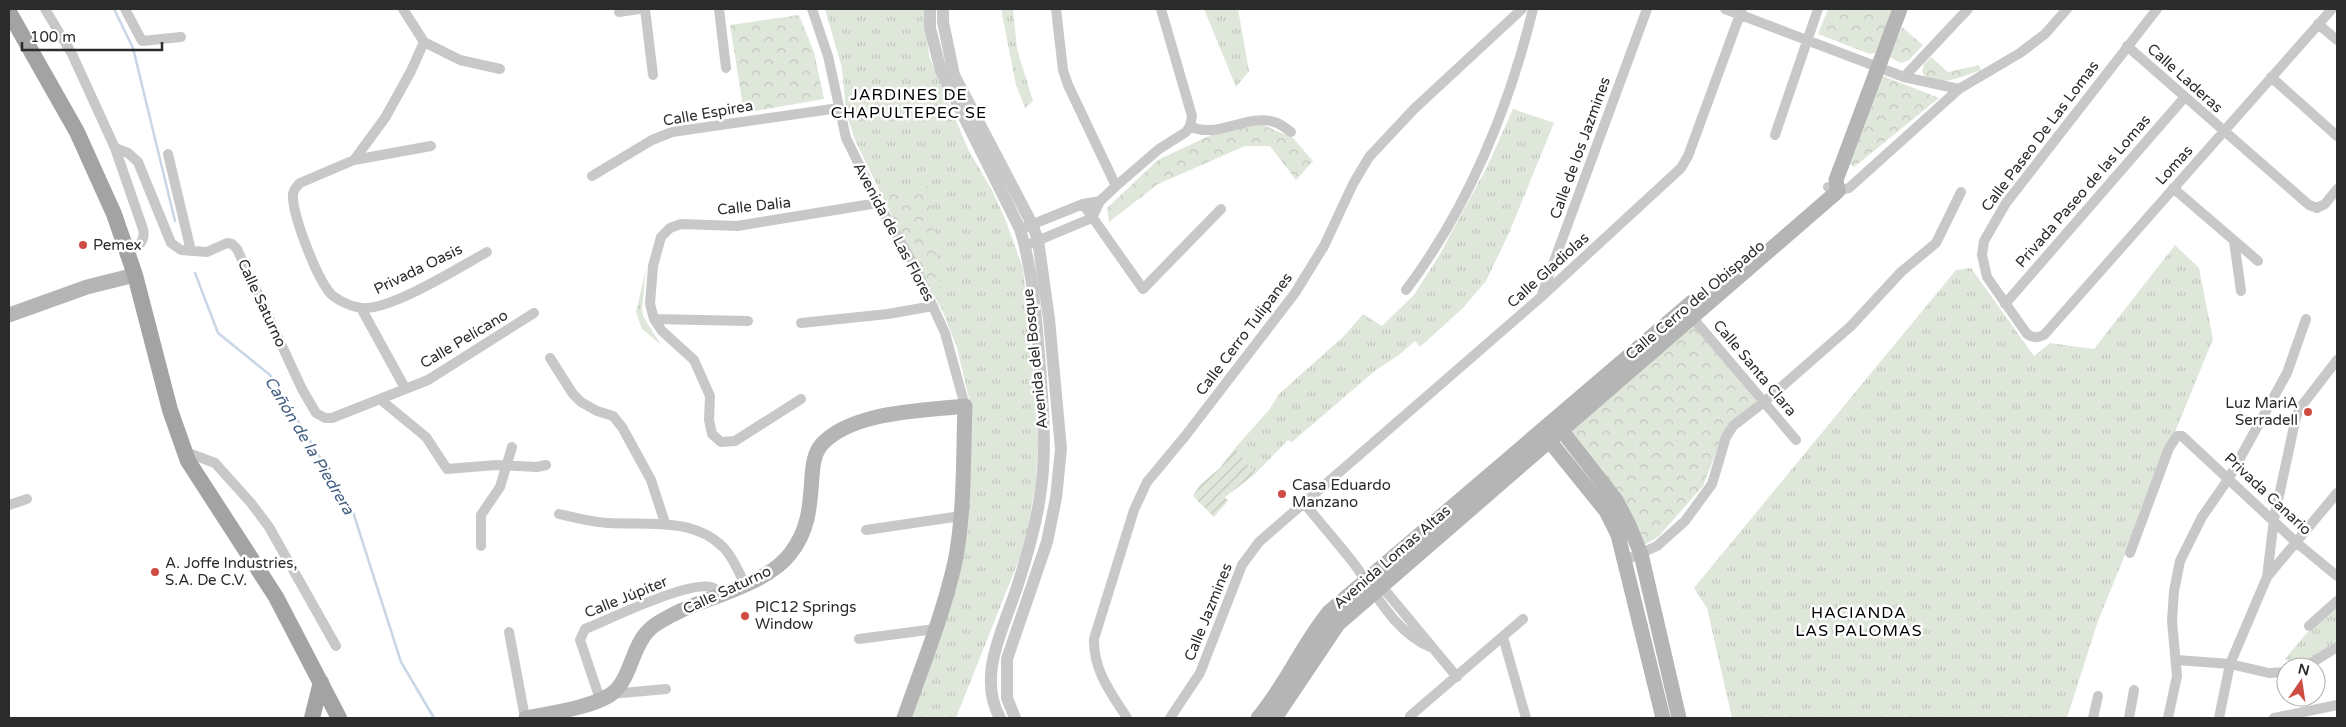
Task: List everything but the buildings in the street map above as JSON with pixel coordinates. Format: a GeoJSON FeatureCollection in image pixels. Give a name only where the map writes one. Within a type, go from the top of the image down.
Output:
{"type":"FeatureCollection","features":[{"type":"Feature","properties":{"kind":"main road"},"geometry":{"type":"LineString","coordinates":[[1834,186],[1900,9]]}},
{"type":"Feature","properties":{"kind":"main road"},"geometry":{"type":"LineString","coordinates":[[9,12],[76,132],[110,205],[135,275],[170,410],[193,471],[276,597],[339,718]]}},
{"type":"Feature","properties":{"kind":"main road","name":"Calle Cerro del Obispado"},"geometry":{"type":"LineString","coordinates":[[1557,424],[1691,316],[1834,186]]}},
{"type":"Feature","properties":{"kind":"main road","name":"Calle Cerro del Obispado"},"geometry":{"type":"LineString","coordinates":[[1557,424],[1834,186]]}},
{"type":"Feature","properties":{"kind":"main road"},"geometry":{"type":"LineString","coordinates":[[9,315],[87,287],[135,275]]}},
{"type":"Feature","properties":{"kind":"main road","name":"Avenida de Las Flores"},"geometry":{"type":"LineString","coordinates":[[904,718],[935,629],[954,563],[961,516],[965,406]]}},
{"type":"Feature","properties":{"kind":"main road","name":"Calle Saturno"},"geometry":{"type":"LineString","coordinates":[[605,697],[624,679],[648,631],[679,612],[721,593],[745,585],[782,563],[801,540],[808,523],[813,464],[822,444],[838,433],[868,419],[965,406]]}},
{"type":"Feature","properties":{"kind":"main road"},"geometry":{"type":"LineString","coordinates":[[1557,424],[1616,500],[1629,525],[1641,554],[1679,718]]}},
{"type":"Feature","properties":{"kind":"main road","name":"Avenida Lomas Altas"},"geometry":{"type":"LineString","coordinates":[[1258,718],[1274,698],[1321,622],[1372,584],[1557,424]]}},
{"type":"Feature","properties":{"kind":"main road"},"geometry":{"type":"LineString","coordinates":[[1545,435],[1606,511],[1618,535],[1626,560],[1663,718]]}},
{"type":"Feature","properties":{"kind":"main road","name":"Avenida Lomas Altas"},"geometry":{"type":"LineString","coordinates":[[1275,718],[1330,634],[1372,584]]}},
{"type":"Feature","properties":{"kind":"main road"},"geometry":{"type":"LineString","coordinates":[[312,718],[321,682]]}},
{"type":"Feature","properties":{"kind":"main road"},"geometry":{"type":"LineString","coordinates":[[525,718],[566,714],[605,697]]}},
{"type":"Feature","properties":{"kind":"street"},"geometry":{"type":"LineString","coordinates":[[45,9],[72,54],[115,148],[144,236],[141,245],[128,252]]}},
{"type":"Feature","properties":{"kind":"street"},"geometry":{"type":"LineString","coordinates":[[124,9],[139,40],[181,37]]}},
{"type":"Feature","properties":{"kind":"street"},"geometry":{"type":"LineString","coordinates":[[404,9],[424,42],[460,60],[500,69]]}},
{"type":"Feature","properties":{"kind":"street"},"geometry":{"type":"LineString","coordinates":[[619,12],[639,9]]}},
{"type":"Feature","properties":{"kind":"street"},"geometry":{"type":"LineString","coordinates":[[644,9],[653,74]]}},
{"type":"Feature","properties":{"kind":"street"},"geometry":{"type":"LineString","coordinates":[[719,9],[726,68]]}},
{"type":"Feature","properties":{"kind":"street","name":"Avenida de Las Flores"},"geometry":{"type":"LineString","coordinates":[[812,9],[828,56],[846,138],[878,203],[914,265],[945,333],[965,406]]}},
{"type":"Feature","properties":{"kind":"street","name":"Avenida del Bosque"},"geometry":{"type":"LineString","coordinates":[[930,9],[930,28],[941,71],[1020,229],[1035,300],[1044,427],[1043,456],[1036,517],[1018,584],[995,651],[991,670],[995,709],[1000,718]]}},
{"type":"Feature","properties":{"kind":"street","name":"Avenida del Bosque"},"geometry":{"type":"LineString","coordinates":[[943,9],[943,22],[954,74],[1032,224],[1038,240],[1049,318],[1061,449],[1056,498],[1047,542],[1007,659],[1007,698],[1015,718]]}},
{"type":"Feature","properties":{"kind":"street"},"geometry":{"type":"LineString","coordinates":[[1056,9],[1063,70],[1068,85],[1116,186]]}},
{"type":"Feature","properties":{"kind":"street"},"geometry":{"type":"LineString","coordinates":[[1025,246],[1092,218],[1100,201],[1159,149],[1186,132],[1190,126],[1192,116],[1161,9]]}},
{"type":"Feature","properties":{"kind":"street","name":"Calle Cerro Tulipanes"},"geometry":{"type":"LineString","coordinates":[[1127,718],[1099,671],[1094,655],[1094,639],[1134,510],[1147,482],[1186,436],[1295,293],[1324,246],[1353,184],[1369,158],[1414,109],[1522,9]]}},
{"type":"Feature","properties":{"kind":"street"},"geometry":{"type":"LineString","coordinates":[[1406,290],[1440,242],[1487,147],[1522,49],[1533,9]]}},
{"type":"Feature","properties":{"kind":"street","name":"Calle de los Jazmines"},"geometry":{"type":"LineString","coordinates":[[1541,297],[1647,9]]}},
{"type":"Feature","properties":{"kind":"street"},"geometry":{"type":"LineString","coordinates":[[1725,9],[1741,12],[1807,40],[1904,77],[1959,89]]}},
{"type":"Feature","properties":{"kind":"street"},"geometry":{"type":"LineString","coordinates":[[1775,135],[1818,9]]}},
{"type":"Feature","properties":{"kind":"street"},"geometry":{"type":"LineString","coordinates":[[1904,77],[1968,9]]}},
{"type":"Feature","properties":{"kind":"street","name":"Calle Cerro del Obispado"},"geometry":{"type":"LineString","coordinates":[[1834,186],[1849,188],[1959,89],[2020,53],[2045,34],[2067,9]]}},
{"type":"Feature","properties":{"kind":"street","name":"Calle Paseo De Las Lomas"},"geometry":{"type":"LineString","coordinates":[[2035,338],[2027,334],[1987,277],[1983,267],[1984,241],[2006,203],[2157,9]]}},
{"type":"Feature","properties":{"kind":"street","name":"Lomas"},"geometry":{"type":"LineString","coordinates":[[2035,338],[2044,335],[2332,9]]}},
{"type":"Feature","properties":{"kind":"street","name":"Calle Gladiolas"},"geometry":{"type":"LineString","coordinates":[[1304,503],[1541,297],[1681,168],[1688,156],[1741,12]]}},
{"type":"Feature","properties":{"kind":"street"},"geometry":{"type":"LineString","coordinates":[[2318,24],[2337,40]]}},
{"type":"Feature","properties":{"kind":"street"},"geometry":{"type":"LineString","coordinates":[[354,160],[385,118],[411,71],[424,42]]}},
{"type":"Feature","properties":{"kind":"street","name":"Calle Laderas"},"geometry":{"type":"LineString","coordinates":[[2127,46],[2308,205],[2317,208],[2325,204],[2337,189]]}},
{"type":"Feature","properties":{"kind":"street"},"geometry":{"type":"LineString","coordinates":[[2271,77],[2337,136]]}},
{"type":"Feature","properties":{"kind":"street","name":"Privada Paseo de las Lomas"},"geometry":{"type":"LineString","coordinates":[[2005,304],[2184,98]]}},
{"type":"Feature","properties":{"kind":"street","name":"Calle Espirea"},"geometry":{"type":"LineString","coordinates":[[592,176],[652,140],[672,132],[839,108]]}},
{"type":"Feature","properties":{"kind":"street"},"geometry":{"type":"LineString","coordinates":[[1190,126],[1204,130],[1262,120],[1275,122],[1291,132]]}},
{"type":"Feature","properties":{"kind":"street"},"geometry":{"type":"LineString","coordinates":[[362,308],[338,300],[330,293],[309,252],[292,198],[294,189],[300,184],[354,160],[431,146]]}},
{"type":"Feature","properties":{"kind":"street","name":"Calle Saturno"},"geometry":{"type":"LineString","coordinates":[[115,148],[128,153],[138,162],[171,243],[181,250],[191,251],[206,252],[227,243],[232,244],[237,249],[302,389],[316,412],[325,418]]}},
{"type":"Feature","properties":{"kind":"street"},"geometry":{"type":"LineString","coordinates":[[168,154],[191,251]]}},
{"type":"Feature","properties":{"kind":"street"},"geometry":{"type":"LineString","coordinates":[[2173,188],[2258,261]]}},
{"type":"Feature","properties":{"kind":"street"},"geometry":{"type":"LineString","coordinates":[[1626,560],[1657,546],[1685,521],[1712,484],[1726,437],[1733,426],[1764,402],[1851,326],[1911,263],[1924,255],[1936,243],[1961,192]]}},
{"type":"Feature","properties":{"kind":"street"},"geometry":{"type":"LineString","coordinates":[[1020,229],[1083,204],[1100,201]]}},
{"type":"Feature","properties":{"kind":"street","name":"Calle Dalia"},"geometry":{"type":"LineString","coordinates":[[654,319],[650,304],[653,266],[661,237],[670,228],[681,224],[737,226],[878,203]]}},
{"type":"Feature","properties":{"kind":"street"},"geometry":{"type":"LineString","coordinates":[[1083,204],[1143,289],[1220,209]]}},
{"type":"Feature","properties":{"kind":"street"},"geometry":{"type":"LineString","coordinates":[[2234,241],[2241,291]]}},
{"type":"Feature","properties":{"kind":"street","name":"Privada Oasis"},"geometry":{"type":"LineString","coordinates":[[405,388],[362,308],[383,305],[436,280],[486,252]]}},
{"type":"Feature","properties":{"kind":"street"},"geometry":{"type":"LineString","coordinates":[[801,323],[888,314],[933,306]]}},
{"type":"Feature","properties":{"kind":"street","name":"Calle Pelícano"},"geometry":{"type":"LineString","coordinates":[[325,418],[332,418],[381,400],[442,372],[534,313]]}},
{"type":"Feature","properties":{"kind":"street","name":"Calle Santa Clara"},"geometry":{"type":"LineString","coordinates":[[1691,316],[1796,440]]}},
{"type":"Feature","properties":{"kind":"street"},"geometry":{"type":"LineString","coordinates":[[654,319],[748,321]]}},
{"type":"Feature","properties":{"kind":"street"},"geometry":{"type":"LineString","coordinates":[[654,319],[662,331],[694,360],[710,396],[709,420],[712,434],[721,442],[735,441],[801,399]]}},
{"type":"Feature","properties":{"kind":"street"},"geometry":{"type":"LineString","coordinates":[[2168,718],[2177,676],[2172,621],[2174,591],[2180,561],[2202,517],[2229,478],[2287,372],[2306,319]]}},
{"type":"Feature","properties":{"kind":"street"},"geometry":{"type":"LineString","coordinates":[[550,358],[573,394],[581,402],[596,411],[614,416],[622,427],[651,480],[665,522]]}},
{"type":"Feature","properties":{"kind":"street"},"geometry":{"type":"LineString","coordinates":[[2218,718],[2230,664],[2267,577],[2274,519],[2296,417],[2300,408],[2337,360]]}},
{"type":"Feature","properties":{"kind":"street"},"geometry":{"type":"LineString","coordinates":[[381,400],[426,437],[447,469],[508,466],[528,468],[546,465]]}},
{"type":"Feature","properties":{"kind":"street","name":"Privada Canario"},"geometry":{"type":"LineString","coordinates":[[2130,553],[2169,448],[2177,436],[2182,436],[2190,441],[2274,519],[2297,543],[2337,576]]}},
{"type":"Feature","properties":{"kind":"street"},"geometry":{"type":"LineString","coordinates":[[481,546],[480,515],[500,487],[508,466],[512,447]]}},
{"type":"Feature","properties":{"kind":"street"},"geometry":{"type":"LineString","coordinates":[[184,451],[215,463],[251,503],[270,528],[336,646]]}},
{"type":"Feature","properties":{"kind":"street"},"geometry":{"type":"LineString","coordinates":[[2267,577],[2337,493]]}},
{"type":"Feature","properties":{"kind":"street"},"geometry":{"type":"LineString","coordinates":[[9,505],[27,499]]}},
{"type":"Feature","properties":{"kind":"street"},"geometry":{"type":"LineString","coordinates":[[1304,503],[1372,584],[1411,620],[1430,647],[1457,677]]}},
{"type":"Feature","properties":{"kind":"street","name":"Calle Jazmines"},"geometry":{"type":"LineString","coordinates":[[1170,718],[1200,673],[1242,564],[1259,542],[1304,503]]}},
{"type":"Feature","properties":{"kind":"street"},"geometry":{"type":"LineString","coordinates":[[559,514],[606,523],[665,522],[695,531],[724,548],[736,565],[745,585]]}},
{"type":"Feature","properties":{"kind":"street"},"geometry":{"type":"LineString","coordinates":[[866,530],[961,516]]}},
{"type":"Feature","properties":{"kind":"street"},"geometry":{"type":"LineString","coordinates":[[1372,584],[1402,627],[1430,647]]}},
{"type":"Feature","properties":{"kind":"street","name":"Calle Júpiter"},"geometry":{"type":"LineString","coordinates":[[605,697],[580,640],[585,629],[676,592],[695,587],[711,587],[721,593]]}},
{"type":"Feature","properties":{"kind":"street"},"geometry":{"type":"LineString","coordinates":[[2309,626],[2337,601]]}},
{"type":"Feature","properties":{"kind":"street"},"geometry":{"type":"LineString","coordinates":[[1410,716],[1523,619]]}},
{"type":"Feature","properties":{"kind":"street"},"geometry":{"type":"LineString","coordinates":[[1402,627],[1411,620]]}},
{"type":"Feature","properties":{"kind":"street"},"geometry":{"type":"LineString","coordinates":[[858,639],[935,629]]}},
{"type":"Feature","properties":{"kind":"street"},"geometry":{"type":"LineString","coordinates":[[509,632],[525,718]]}},
{"type":"Feature","properties":{"kind":"street"},"geometry":{"type":"LineString","coordinates":[[1503,637],[1526,718]]}},
{"type":"Feature","properties":{"kind":"street"},"geometry":{"type":"LineString","coordinates":[[2321,657],[2337,647]]}},
{"type":"Feature","properties":{"kind":"street"},"geometry":{"type":"LineString","coordinates":[[2177,660],[2230,664],[2269,673],[2276,673]]}},
{"type":"Feature","properties":{"kind":"street"},"geometry":{"type":"LineString","coordinates":[[605,697],[666,689]]}},
{"type":"Feature","properties":{"kind":"street"},"geometry":{"type":"LineString","coordinates":[[2129,718],[2134,690]]}},
{"type":"Feature","properties":{"kind":"street"},"geometry":{"type":"LineString","coordinates":[[2093,718],[2098,696]]}},
{"type":"Feature","properties":{"kind":"street"},"geometry":{"type":"LineString","coordinates":[[2274,718],[2337,705]]}},
{"type":"Feature","properties":{"kind":"green space"},"geometry":{"type":"Polygon","coordinates":[[[825,9],[924,9],[929,56],[968,149],[993,192],[1006,221],[1023,268],[1035,382],[1038,440],[1036,480],[1026,542],[956,718],[912,718],[935,650],[971,407],[957,348],[943,312],[894,220],[855,140],[846,113],[842,68],[825,9]]]}},
{"type":"Feature","properties":{"kind":"green space"},"geometry":{"type":"Polygon","coordinates":[[[1001,9],[1013,9],[1017,49],[1033,101],[1025,108],[1016,85],[1001,9]]]}},
{"type":"Feature","properties":{"kind":"green space"},"geometry":{"type":"Polygon","coordinates":[[[1204,9],[1238,9],[1249,71],[1236,87],[1204,9]]]}},
{"type":"Feature","properties":{"kind":"green space"},"geometry":{"type":"Polygon","coordinates":[[[1828,9],[1894,9],[1875,53],[1870,54],[1818,34],[1828,9]]]}},
{"type":"Feature","properties":{"kind":"green space"},"geometry":{"type":"Polygon","coordinates":[[[799,15],[814,52],[824,99],[744,113],[730,25],[799,15]]]}},
{"type":"Feature","properties":{"kind":"green space"},"geometry":{"type":"Polygon","coordinates":[[[1902,27],[1923,45],[1909,60],[1901,63],[1890,57],[1902,27]]]}},
{"type":"Feature","properties":{"kind":"green space"},"geometry":{"type":"Polygon","coordinates":[[[1931,57],[1948,72],[1979,65],[1981,70],[1950,80],[1933,80],[1927,78],[1922,72],[1924,64],[1931,57]]]}},
{"type":"Feature","properties":{"kind":"green space"},"geometry":{"type":"Polygon","coordinates":[[[1883,76],[1939,98],[1854,167],[1850,164],[1883,76]]]}},
{"type":"Feature","properties":{"kind":"green space"},"geometry":{"type":"Polygon","coordinates":[[[1513,109],[1554,123],[1509,233],[1486,281],[1463,308],[1420,347],[1415,341],[1399,355],[1376,370],[1292,442],[1288,440],[1255,474],[1235,448],[1269,410],[1279,394],[1344,336],[1363,314],[1382,326],[1414,295],[1440,254],[1488,165],[1513,109]]]}},
{"type":"Feature","properties":{"kind":"green space"},"geometry":{"type":"Polygon","coordinates":[[[1256,122],[1293,138],[1313,161],[1296,180],[1270,146],[1245,146],[1158,184],[1109,222],[1107,208],[1158,160],[1215,133],[1256,122]]]}},
{"type":"Feature","properties":{"kind":"green space"},"geometry":{"type":"Polygon","coordinates":[[[929,186],[943,312],[881,194],[929,186]]]}},
{"type":"Feature","properties":{"kind":"green space"},"geometry":{"type":"Polygon","coordinates":[[[2175,245],[2199,268],[2213,339],[2098,621],[2067,718],[1732,718],[1707,608],[1694,588],[1956,270],[1971,268],[2034,356],[2050,343],[2094,349],[2175,245]]]}},
{"type":"Feature","properties":{"kind":"green space"},"geometry":{"type":"Polygon","coordinates":[[[646,269],[643,316],[661,345],[642,329],[636,312],[646,269]]]}},
{"type":"Feature","properties":{"kind":"green space"},"geometry":{"type":"Polygon","coordinates":[[[1689,320],[1757,402],[1726,427],[1703,486],[1658,537],[1646,544],[1639,539],[1565,427],[1689,320]]]}},
{"type":"Feature","properties":{"kind":"green space"},"geometry":{"type":"Polygon","coordinates":[[[1235,448],[1255,474],[1225,497],[1228,501],[1214,517],[1193,496],[1200,485],[1220,468],[1235,448]]]}},
{"type":"Feature","properties":{"kind":"green space"},"geometry":{"type":"Polygon","coordinates":[[[2337,607],[2337,641],[2315,657],[2287,657],[2306,634],[2337,607]]]}},
{"type":"Feature","properties":{"kind":"waterway","name":"Cañón de la Piedrera"},"geometry":{"type":"LineString","coordinates":[[114,9],[133,48],[175,221]]}},
{"type":"Feature","properties":{"kind":"waterway","name":"Cañón de la Piedrera"},"geometry":{"type":"LineString","coordinates":[[195,273],[218,333],[270,375],[353,512],[401,662],[434,718]]}},
{"type":"Feature","properties":{"kind":"place","name":"Pemex"},"geometry":{"type":"Point","coordinates":[83,245]}},
{"type":"Feature","properties":{"kind":"place","name":"Luz MariA Serradell"},"geometry":{"type":"Point","coordinates":[2308,412]}},
{"type":"Feature","properties":{"kind":"place","name":"Casa Eduardo Manzano"},"geometry":{"type":"Point","coordinates":[1282,494]}},
{"type":"Feature","properties":{"kind":"place","name":"A. Joffe Industries, S.A. De C.V."},"geometry":{"type":"Point","coordinates":[155,572]}},
{"type":"Feature","properties":{"kind":"place","name":"PIC12 Springs Window"},"geometry":{"type":"Point","coordinates":[745,616]}},
{"type":"Feature","properties":{"kind":"district","name":"JARDINES DE CHAPULTEPEC SE"},"geometry":{"type":"Point","coordinates":[909,103]}},
{"type":"Feature","properties":{"kind":"district","name":"HACIANDA LAS PALOMAS"},"geometry":{"type":"Point","coordinates":[1859,621]}}]}
